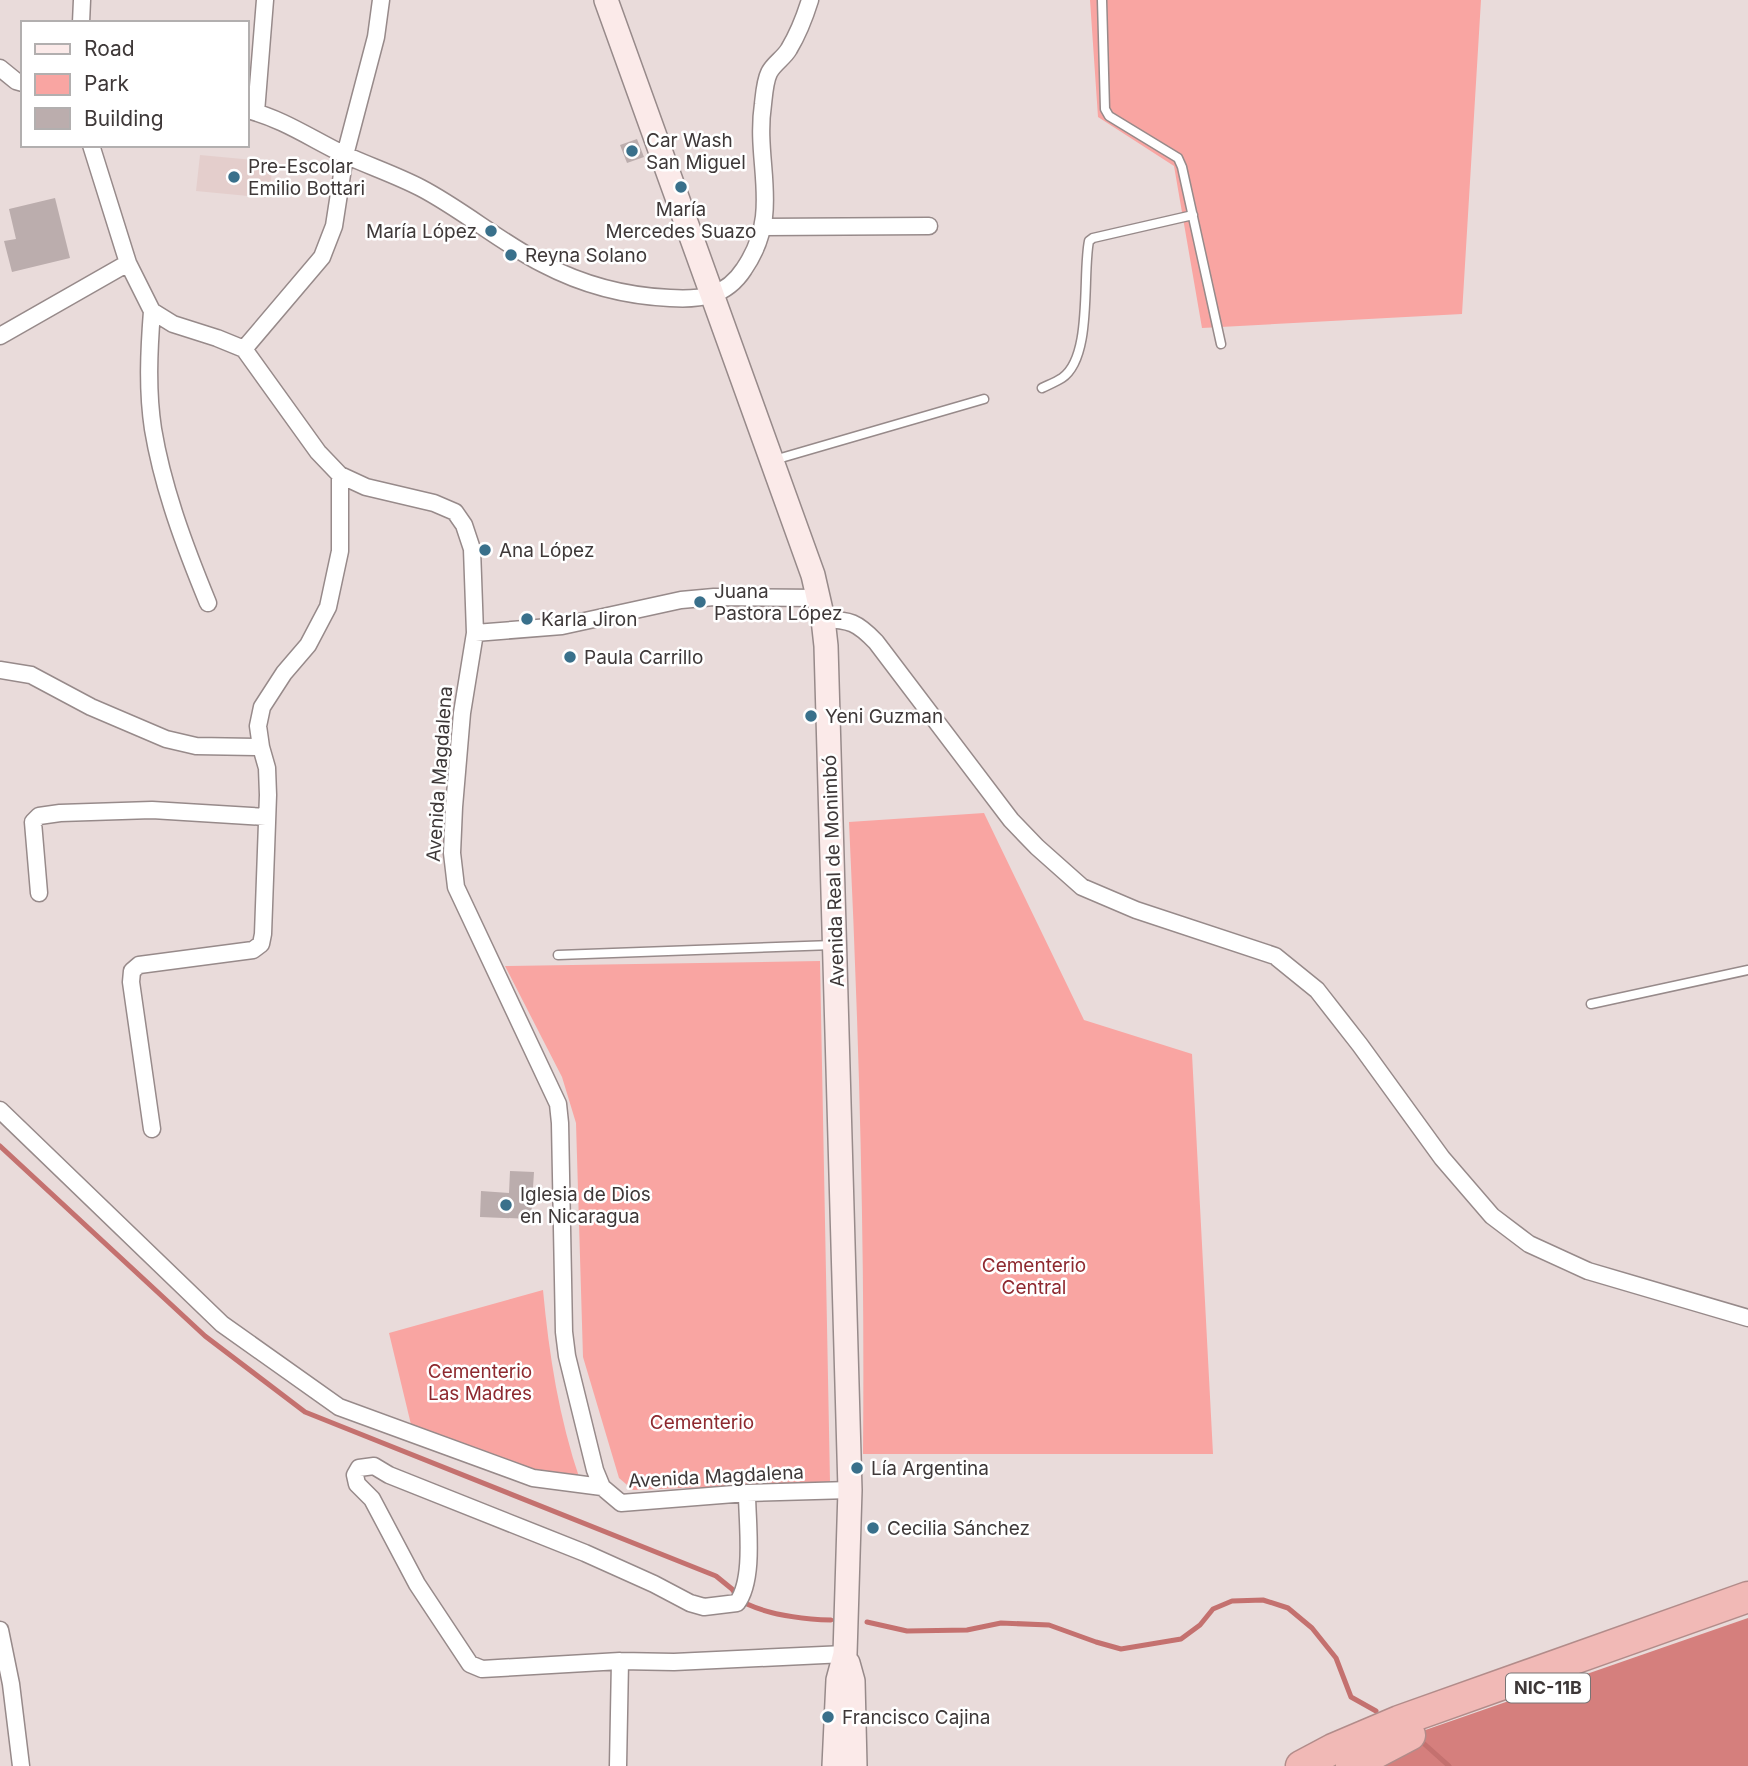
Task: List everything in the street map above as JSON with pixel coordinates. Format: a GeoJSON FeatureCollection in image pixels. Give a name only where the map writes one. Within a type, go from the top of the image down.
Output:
{"type":"FeatureCollection","features":[{"type":"Feature","properties":{"kind":"highway","name":"NIC-11B"},"geometry":{"type":"LineString","coordinates":[[1301,1766],[1399,1721],[1748,1597]]}},
{"type":"Feature","properties":{"kind":"highway","name":"NIC-11B"},"geometry":{"type":"LineString","coordinates":[[1351,1766],[1411,1735],[1748,1618]]}},
{"type":"Feature","properties":{"kind":"street"},"geometry":{"type":"LineString","coordinates":[[81,21],[82,0]]}},
{"type":"Feature","properties":{"kind":"street"},"geometry":{"type":"LineString","coordinates":[[265,0],[251,111],[421,188],[542,264],[585,283],[620,293],[695,299],[712,296],[730,286],[744,270],[757,245],[766,202],[761,130],[762,105],[769,72],[789,50],[810,0]]}},
{"type":"Feature","properties":{"kind":"street"},"geometry":{"type":"LineString","coordinates":[[152,311],[173,324],[244,349],[322,257],[334,226],[345,155],[376,37],[381,0]]}},
{"type":"Feature","properties":{"kind":"street","name":"Avenida Real de Monimbó"},"geometry":{"type":"LineString","coordinates":[[606,0],[771,461],[821,608],[826,646],[850,1490],[845,1654],[838,1680],[834,1766]]}},
{"type":"Feature","properties":{"kind":"street"},"geometry":{"type":"LineString","coordinates":[[0,68],[21,82]]}},
{"type":"Feature","properties":{"kind":"street"},"geometry":{"type":"LineString","coordinates":[[91,147],[128,263],[152,311],[149,371],[153,429],[180,530],[208,603]]}},
{"type":"Feature","properties":{"kind":"street"},"geometry":{"type":"LineString","coordinates":[[763,226],[929,226]]}},
{"type":"Feature","properties":{"kind":"street"},"geometry":{"type":"LineString","coordinates":[[0,337],[128,263]]}},
{"type":"Feature","properties":{"kind":"street","name":"Avenida Magdalena"},"geometry":{"type":"LineString","coordinates":[[244,349],[318,452],[340,475],[366,487],[434,503],[455,512],[464,525],[472,549],[475,634],[462,713],[454,807],[452,853],[456,887],[558,1104],[564,1332],[567,1356],[602,1487],[621,1503],[747,1493],[850,1490]]}},
{"type":"Feature","properties":{"kind":"street"},"geometry":{"type":"LineString","coordinates":[[152,1129],[131,982],[132,971],[139,965],[253,950],[261,944],[267,768],[258,726],[262,708],[284,673],[308,645],[328,607],[340,551],[340,475]]}},
{"type":"Feature","properties":{"kind":"street"},"geometry":{"type":"LineString","coordinates":[[475,634],[562,626],[681,600],[714,597],[821,608],[850,620],[876,642],[1012,820],[1037,847],[1082,887],[1136,910],[1275,956],[1317,990],[1441,1158],[1492,1216],[1529,1244],[1588,1270],[1748,1318]]}},
{"type":"Feature","properties":{"kind":"street"},"geometry":{"type":"LineString","coordinates":[[0,670],[31,675],[91,708],[166,739],[196,746],[261,747]]}},
{"type":"Feature","properties":{"kind":"street"},"geometry":{"type":"LineString","coordinates":[[39,893],[33,822],[39,816],[152,810],[265,817]]}},
{"type":"Feature","properties":{"kind":"street"},"geometry":{"type":"LineString","coordinates":[[0,1110],[222,1324],[339,1407],[533,1478],[602,1487]]}},
{"type":"Feature","properties":{"kind":"street"},"geometry":{"type":"LineString","coordinates":[[747,1493],[748,1554],[744,1595],[737,1603],[704,1607],[690,1603],[585,1553],[389,1475],[374,1466],[359,1468],[355,1475],[358,1484],[372,1499],[416,1584],[470,1664],[482,1670],[620,1661],[674,1662],[845,1654]]}},
{"type":"Feature","properties":{"kind":"street"},"geometry":{"type":"LineString","coordinates":[[0,1630],[11,1684],[21,1766]]}},
{"type":"Feature","properties":{"kind":"street","name":"Avenida Real de Monimbó"},"geometry":{"type":"LineString","coordinates":[[845,1654],[852,1681],[855,1766]]}},
{"type":"Feature","properties":{"kind":"street"},"geometry":{"type":"LineString","coordinates":[[618,1766],[620,1661]]}},
{"type":"Feature","properties":{"kind":"lane"},"geometry":{"type":"LineString","coordinates":[[1102,0],[1105,109],[1109,116],[1178,159],[1182,167],[1221,344]]}},
{"type":"Feature","properties":{"kind":"lane"},"geometry":{"type":"LineString","coordinates":[[1042,388],[1063,378],[1071,369],[1080,346],[1085,314],[1089,241],[1193,215]]}},
{"type":"Feature","properties":{"kind":"lane"},"geometry":{"type":"LineString","coordinates":[[771,461],[984,399]]}},
{"type":"Feature","properties":{"kind":"lane"},"geometry":{"type":"LineString","coordinates":[[558,955],[836,944]]}},
{"type":"Feature","properties":{"kind":"lane"},"geometry":{"type":"LineString","coordinates":[[1591,1004],[1748,970]]}},
{"type":"Feature","properties":{"kind":"shaded area","name":"Pre-Escolar Emilio Bottari"},"geometry":{"type":"Polygon","coordinates":[[[200,155],[273,162],[269,198],[196,191],[200,155]]]}},
{"type":"Feature","properties":{"kind":"shaded area"},"geometry":{"type":"Polygon","coordinates":[[[1748,1618],[1748,1766],[1351,1766],[1411,1735],[1748,1618]]]}},
{"type":"Feature","properties":{"kind":"green space"},"geometry":{"type":"Polygon","coordinates":[[[1090,0],[1481,0],[1462,314],[1202,328],[1174,166],[1098,117],[1090,0]]]}},
{"type":"Feature","properties":{"kind":"green space","name":"Cementerio Central"},"geometry":{"type":"Polygon","coordinates":[[[984,813],[1084,1020],[1192,1054],[1213,1454],[863,1454],[860,1138],[849,822],[984,813]]]}},
{"type":"Feature","properties":{"kind":"green space","name":"Cementerio"},"geometry":{"type":"Polygon","coordinates":[[[820,961],[830,1482],[633,1490],[619,1478],[583,1357],[576,1123],[562,1077],[505,966],[820,961]]]}},
{"type":"Feature","properties":{"kind":"green space","name":"Cementerio Las Madres"},"geometry":{"type":"Polygon","coordinates":[[[543,1290],[556,1386],[580,1480],[560,1484],[414,1437],[389,1333],[543,1290]]]}},
{"type":"Feature","properties":{"kind":"building","name":"Car Wash San Miguel"},"geometry":{"type":"Polygon","coordinates":[[[637,139],[644,157],[627,163],[620,145],[637,139]]]}},
{"type":"Feature","properties":{"kind":"building"},"geometry":{"type":"Polygon","coordinates":[[[55,198],[70,258],[12,272],[4,241],[16,239],[9,209],[55,198]]]}},
{"type":"Feature","properties":{"kind":"building","name":"Iglesia de Dios en Nicaragua"},"geometry":{"type":"Polygon","coordinates":[[[510,1171],[534,1172],[531,1219],[480,1217],[481,1191],[509,1193],[510,1171]]]}},
{"type":"Feature","properties":{"kind":"waterway"},"geometry":{"type":"LineString","coordinates":[[0,1146],[205,1336],[305,1412],[716,1576],[737,1596]]}},
{"type":"Feature","properties":{"kind":"waterway"},"geometry":{"type":"LineString","coordinates":[[867,1622],[907,1631],[967,1630],[1001,1623],[1049,1625],[1121,1649],[1181,1639],[1200,1625],[1213,1609],[1232,1601],[1263,1600],[1288,1608],[1312,1628],[1336,1658],[1351,1697],[1376,1711]]}},
{"type":"Feature","properties":{"kind":"waterway"},"geometry":{"type":"LineString","coordinates":[[747,1604],[788,1616],[831,1620]]}},
{"type":"Feature","properties":{"kind":"waterway"},"geometry":{"type":"LineString","coordinates":[[1421,1741],[1449,1766]]}},
{"type":"Feature","properties":{"kind":"place","name":"Car Wash San Miguel"},"geometry":{"type":"Point","coordinates":[632,151]}},
{"type":"Feature","properties":{"kind":"place","name":"Pre-Escolar Emilio Bottari"},"geometry":{"type":"Point","coordinates":[234,177]}},
{"type":"Feature","properties":{"kind":"place","name":"María Mercedes Suazo"},"geometry":{"type":"Point","coordinates":[681,187]}},
{"type":"Feature","properties":{"kind":"place","name":"María López"},"geometry":{"type":"Point","coordinates":[491,231]}},
{"type":"Feature","properties":{"kind":"place","name":"Reyna Solano"},"geometry":{"type":"Point","coordinates":[511,255]}},
{"type":"Feature","properties":{"kind":"place","name":"Ana López"},"geometry":{"type":"Point","coordinates":[485,550]}},
{"type":"Feature","properties":{"kind":"place","name":"Juana Pastora López"},"geometry":{"type":"Point","coordinates":[700,602]}},
{"type":"Feature","properties":{"kind":"place","name":"Karla Jiron"},"geometry":{"type":"Point","coordinates":[527,619]}},
{"type":"Feature","properties":{"kind":"place","name":"Paula Carrillo"},"geometry":{"type":"Point","coordinates":[570,657]}},
{"type":"Feature","properties":{"kind":"place","name":"Yeni Guzman"},"geometry":{"type":"Point","coordinates":[811,716]}},
{"type":"Feature","properties":{"kind":"place","name":"Iglesia de Dios en Nicaragua"},"geometry":{"type":"Point","coordinates":[506,1205]}},
{"type":"Feature","properties":{"kind":"place","name":"Lía Argentina"},"geometry":{"type":"Point","coordinates":[857,1468]}},
{"type":"Feature","properties":{"kind":"place","name":"Cecilia Sánchez"},"geometry":{"type":"Point","coordinates":[873,1528]}},
{"type":"Feature","properties":{"kind":"place","name":"Francisco Cajina"},"geometry":{"type":"Point","coordinates":[828,1717]}}]}
